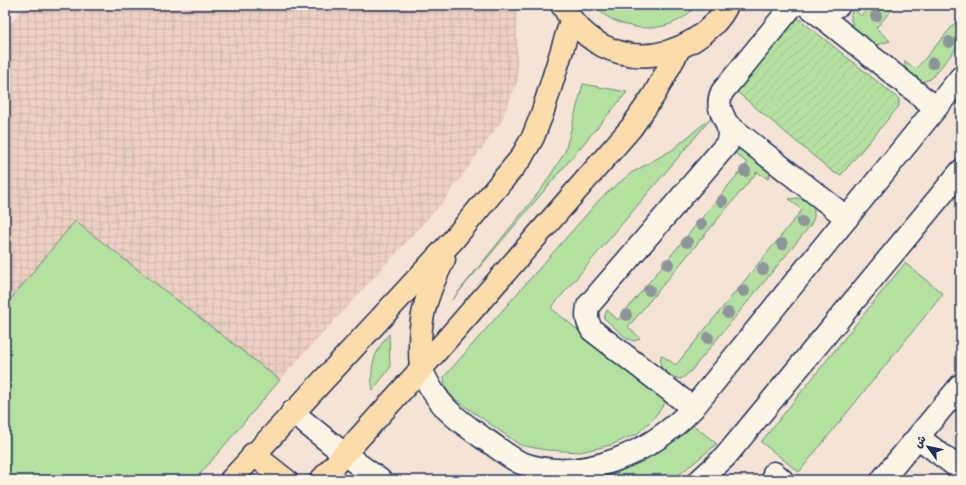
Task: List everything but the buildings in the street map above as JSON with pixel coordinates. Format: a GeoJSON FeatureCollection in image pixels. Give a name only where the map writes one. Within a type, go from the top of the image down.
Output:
{"type":"FeatureCollection","features":[{"type":"Feature","properties":{"kind":"main road"},"geometry":{"type":"LineString","coordinates":[[567,13],[588,38],[609,49],[632,56],[656,55],[679,49],[705,34],[725,10],[727,5]]}},
{"type":"Feature","properties":{"kind":"main road"},"geometry":{"type":"LineString","coordinates":[[231,480],[253,454],[453,240],[521,158],[530,142],[542,114],[567,13]]}},
{"type":"Feature","properties":{"kind":"main road"},"geometry":{"type":"LineString","coordinates":[[321,480],[421,370],[630,128],[654,95],[679,49]]}},
{"type":"Feature","properties":{"kind":"main road"},"geometry":{"type":"LineString","coordinates":[[421,370],[419,347],[420,325],[425,303],[432,282],[453,240]]}},
{"type":"Feature","properties":{"kind":"main road"},"geometry":{"type":"LineString","coordinates":[[253,454],[286,480]]}},
{"type":"Feature","properties":{"kind":"street"},"geometry":{"type":"LineString","coordinates":[[693,408],[592,330],[586,315],[588,306],[592,299],[726,144],[730,131],[719,107],[722,92],[792,6],[795,5]]}},
{"type":"Feature","properties":{"kind":"street"},"geometry":{"type":"LineString","coordinates":[[839,5],[827,9],[807,5],[936,108]]}},
{"type":"Feature","properties":{"kind":"street"},"geometry":{"type":"LineString","coordinates":[[521,463],[544,471],[585,471],[624,460],[655,442],[678,424],[693,408],[961,77]]}},
{"type":"Feature","properties":{"kind":"street"},"geometry":{"type":"LineString","coordinates":[[728,125],[847,218]]}},
{"type":"Feature","properties":{"kind":"street"},"geometry":{"type":"LineString","coordinates":[[700,480],[729,452],[961,171]]}},
{"type":"Feature","properties":{"kind":"street"},"geometry":{"type":"LineString","coordinates":[[421,370],[438,402],[452,415],[545,480]]}},
{"type":"Feature","properties":{"kind":"street"},"geometry":{"type":"LineString","coordinates":[[882,480],[961,385]]}},
{"type":"Feature","properties":{"kind":"street"},"geometry":{"type":"LineString","coordinates":[[292,412],[344,454],[380,480]]}},
{"type":"Feature","properties":{"kind":"street"},"geometry":{"type":"LineString","coordinates":[[918,438],[961,470]]}},
{"type":"Feature","properties":{"kind":"shaded area"},"geometry":{"type":"Polygon","coordinates":[[[25,5],[516,5],[518,80],[501,122],[443,202],[280,380],[75,221],[5,306],[5,31],[25,5]]]}},
{"type":"Feature","properties":{"kind":"green space"},"geometry":{"type":"Polygon","coordinates":[[[593,5],[696,5],[686,16],[673,23],[659,27],[645,28],[630,26],[616,21],[593,5]]]}},
{"type":"Feature","properties":{"kind":"green space"},"geometry":{"type":"Polygon","coordinates":[[[870,5],[896,5],[876,28],[890,41],[877,45],[866,39],[856,31],[853,26],[851,14],[853,8],[861,16],[870,5]]]}},
{"type":"Feature","properties":{"kind":"green space"},"geometry":{"type":"Polygon","coordinates":[[[961,16],[961,43],[931,79],[922,82],[914,79],[905,69],[905,61],[916,69],[961,16]]]}},
{"type":"Feature","properties":{"kind":"green space"},"geometry":{"type":"Polygon","coordinates":[[[791,17],[798,18],[899,99],[899,106],[841,175],[834,173],[737,92],[737,83],[791,17]]]}},
{"type":"Feature","properties":{"kind":"green space"},"geometry":{"type":"Polygon","coordinates":[[[583,84],[627,92],[452,300],[543,187],[565,152],[583,84]]]}},
{"type":"Feature","properties":{"kind":"green space"},"geometry":{"type":"Polygon","coordinates":[[[713,116],[551,308],[666,402],[652,420],[637,434],[611,445],[580,452],[546,450],[520,445],[452,397],[445,387],[444,377],[601,198],[631,173],[672,150],[713,116]]]}},
{"type":"Feature","properties":{"kind":"green space"},"geometry":{"type":"Polygon","coordinates":[[[739,150],[748,152],[764,165],[770,173],[768,179],[757,172],[628,327],[640,338],[635,341],[627,339],[604,318],[607,310],[618,320],[747,163],[734,152],[739,150]]]}},
{"type":"Feature","properties":{"kind":"green space"},"geometry":{"type":"Polygon","coordinates":[[[798,198],[808,201],[814,207],[814,217],[810,226],[690,372],[681,379],[670,377],[664,373],[661,366],[661,355],[676,365],[802,210],[789,199],[798,198]]]}},
{"type":"Feature","properties":{"kind":"green space"},"geometry":{"type":"Polygon","coordinates":[[[75,221],[280,380],[195,480],[5,480],[5,306],[75,221]]]}},
{"type":"Feature","properties":{"kind":"green space"},"geometry":{"type":"Polygon","coordinates":[[[905,263],[943,294],[799,472],[761,442],[905,263]]]}},
{"type":"Feature","properties":{"kind":"green space"},"geometry":{"type":"Polygon","coordinates":[[[389,334],[390,368],[373,390],[372,368],[374,360],[384,340],[389,334]]]}},
{"type":"Feature","properties":{"kind":"green space"},"geometry":{"type":"Polygon","coordinates":[[[688,421],[717,444],[680,474],[667,480],[582,480],[617,473],[656,453],[688,421]]]}}]}
